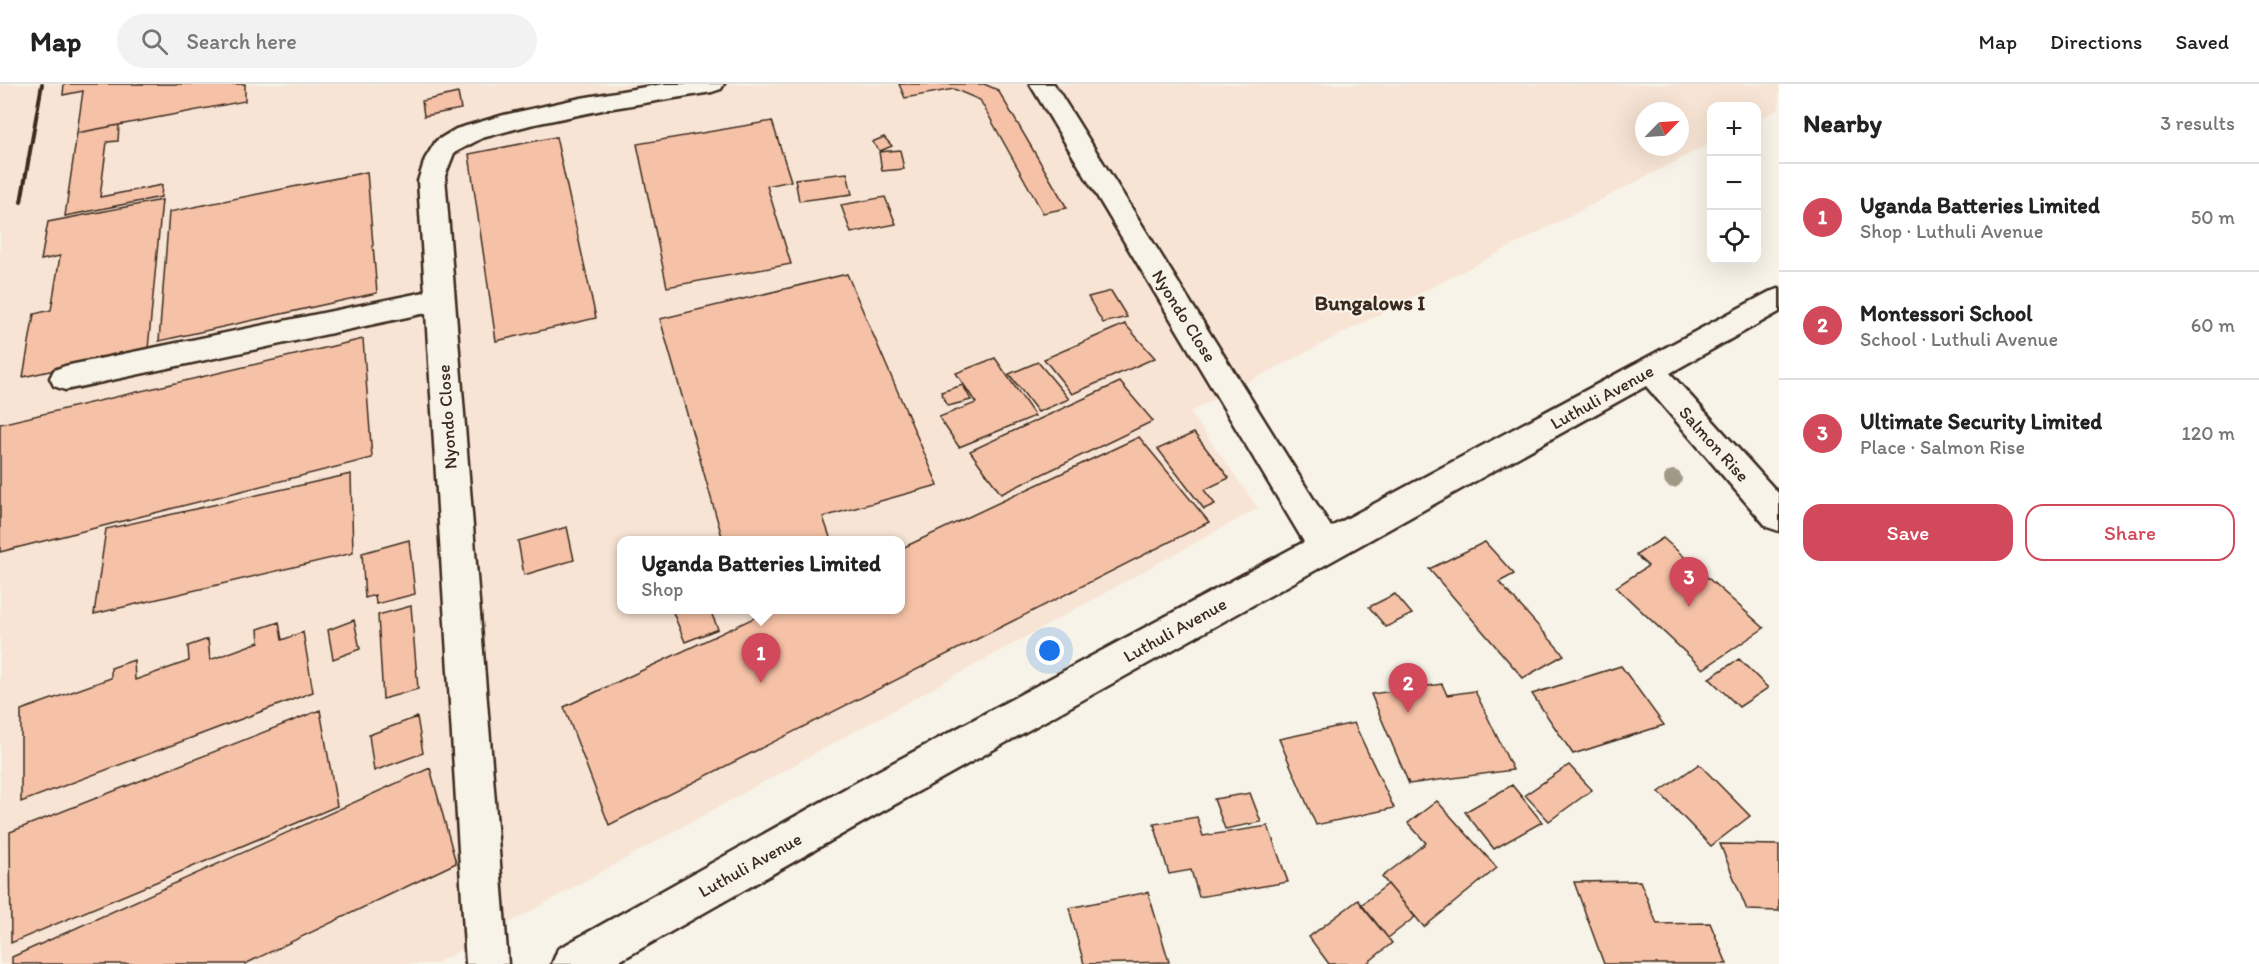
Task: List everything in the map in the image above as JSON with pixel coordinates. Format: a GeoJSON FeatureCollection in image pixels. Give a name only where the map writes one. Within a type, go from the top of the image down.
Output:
{"type":"FeatureCollection","features":[{"type":"Feature","properties":{"kind":"street","name":"Nyondo Close"},"geometry":{"type":"LineString","coordinates":[[487,964],[431,181],[436,160],[446,146],[467,135],[552,101],[712,84]]}},
{"type":"Feature","properties":{"kind":"street","name":"Nyondo Close"},"geometry":{"type":"LineString","coordinates":[[1042,84],[1326,548]]}},
{"type":"Feature","properties":{"kind":"street","name":"Luthuli Avenue"},"geometry":{"type":"LineString","coordinates":[[573,964],[852,807],[1779,299]]}},
{"type":"Feature","properties":{"kind":"street"},"geometry":{"type":"LineString","coordinates":[[65,378],[439,300]]}},
{"type":"Feature","properties":{"kind":"street","name":"Salmon Rise"},"geometry":{"type":"LineString","coordinates":[[1650,371],[1779,516]]}},
{"type":"Feature","properties":{"kind":"shaded area"},"geometry":{"type":"Polygon","coordinates":[[[0,84],[1779,84],[1779,109],[1761,118],[1761,102],[1707,102],[1707,145],[1689,154],[1689,102],[1635,102],[1635,156],[1686,156],[1190,412],[1258,508],[435,964],[0,964],[0,84]]]}},
{"type":"Feature","properties":{"kind":"building"},"geometry":{"type":"Polygon","coordinates":[[[64,84],[245,84],[245,101],[77,133],[83,91],[63,95],[64,84]]]}},
{"type":"Feature","properties":{"kind":"building"},"geometry":{"type":"Polygon","coordinates":[[[899,84],[984,84],[998,90],[1067,208],[1043,213],[980,100],[954,89],[905,98],[899,84]]]}},
{"type":"Feature","properties":{"kind":"building"},"geometry":{"type":"Polygon","coordinates":[[[458,93],[461,109],[424,116],[422,101],[458,93]]]}},
{"type":"Feature","properties":{"kind":"building"},"geometry":{"type":"Polygon","coordinates":[[[772,121],[791,181],[767,186],[791,264],[667,287],[637,144],[772,121]]]}},
{"type":"Feature","properties":{"kind":"building"},"geometry":{"type":"Polygon","coordinates":[[[119,125],[118,141],[107,142],[100,197],[162,185],[161,197],[65,216],[77,133],[119,125]]]}},
{"type":"Feature","properties":{"kind":"building"},"geometry":{"type":"Polygon","coordinates":[[[556,137],[596,318],[496,341],[469,154],[556,137]]]}},
{"type":"Feature","properties":{"kind":"building"},"geometry":{"type":"Polygon","coordinates":[[[884,137],[892,146],[880,151],[872,142],[884,137]]]}},
{"type":"Feature","properties":{"kind":"building"},"geometry":{"type":"Polygon","coordinates":[[[900,150],[904,169],[882,171],[879,152],[900,150]]]}},
{"type":"Feature","properties":{"kind":"building"},"geometry":{"type":"Polygon","coordinates":[[[367,172],[377,293],[159,341],[169,212],[367,172]]]}},
{"type":"Feature","properties":{"kind":"building"},"geometry":{"type":"Polygon","coordinates":[[[847,173],[852,194],[799,201],[795,179],[847,173]]]}},
{"type":"Feature","properties":{"kind":"building"},"geometry":{"type":"Polygon","coordinates":[[[885,197],[896,224],[851,233],[841,205],[885,197]]]}},
{"type":"Feature","properties":{"kind":"building"},"geometry":{"type":"Polygon","coordinates":[[[162,200],[148,349],[23,377],[34,314],[51,310],[60,256],[41,260],[48,222],[162,200]]]}},
{"type":"Feature","properties":{"kind":"building"},"geometry":{"type":"Polygon","coordinates":[[[847,274],[938,485],[823,517],[830,536],[722,536],[660,319],[847,274]]]}},
{"type":"Feature","properties":{"kind":"building"},"geometry":{"type":"Polygon","coordinates":[[[1111,291],[1127,317],[1103,323],[1088,297],[1111,291]]]}},
{"type":"Feature","properties":{"kind":"building"},"geometry":{"type":"Polygon","coordinates":[[[1125,324],[1155,358],[1072,394],[1044,359],[1125,324]]]}},
{"type":"Feature","properties":{"kind":"building"},"geometry":{"type":"Polygon","coordinates":[[[363,339],[372,458],[0,552],[0,424],[363,339]]]}},
{"type":"Feature","properties":{"kind":"building"},"geometry":{"type":"Polygon","coordinates":[[[995,358],[1035,416],[959,447],[939,417],[976,403],[956,373],[995,358]]]}},
{"type":"Feature","properties":{"kind":"building"},"geometry":{"type":"Polygon","coordinates":[[[1038,362],[1069,399],[1038,412],[1009,374],[1038,362]]]}},
{"type":"Feature","properties":{"kind":"building"},"geometry":{"type":"Polygon","coordinates":[[[1120,382],[1153,421],[1001,494],[970,451],[1120,382]]]}},
{"type":"Feature","properties":{"kind":"building"},"geometry":{"type":"Polygon","coordinates":[[[963,385],[971,400],[948,406],[941,392],[963,385]]]}},
{"type":"Feature","properties":{"kind":"building"},"geometry":{"type":"Polygon","coordinates":[[[1194,433],[1229,478],[1204,490],[1215,504],[1204,509],[1158,449],[1194,433]]]}},
{"type":"Feature","properties":{"kind":"building"},"geometry":{"type":"Polygon","coordinates":[[[1139,437],[1209,522],[609,825],[564,707],[762,614],[905,614],[905,547],[1139,437]]]}},
{"type":"Feature","properties":{"kind":"building"},"geometry":{"type":"Polygon","coordinates":[[[351,474],[353,553],[94,614],[106,529],[351,474]]]}},
{"type":"Feature","properties":{"kind":"building"},"geometry":{"type":"Polygon","coordinates":[[[567,527],[574,560],[524,575],[518,541],[567,527]]]}},
{"type":"Feature","properties":{"kind":"building"},"geometry":{"type":"Polygon","coordinates":[[[1663,538],[1764,628],[1703,669],[1616,587],[1648,566],[1636,555],[1663,538]]]}},
{"type":"Feature","properties":{"kind":"building"},"geometry":{"type":"Polygon","coordinates":[[[409,540],[415,594],[376,604],[375,595],[365,598],[362,553],[409,540]]]}},
{"type":"Feature","properties":{"kind":"building"},"geometry":{"type":"Polygon","coordinates":[[[1485,542],[1514,574],[1499,582],[1564,655],[1523,678],[1429,569],[1485,542]]]}},
{"type":"Feature","properties":{"kind":"building"},"geometry":{"type":"Polygon","coordinates":[[[1395,594],[1412,614],[1386,627],[1369,607],[1395,594]]]}},
{"type":"Feature","properties":{"kind":"building"},"geometry":{"type":"Polygon","coordinates":[[[411,606],[418,689],[383,699],[378,615],[411,606]]]}},
{"type":"Feature","properties":{"kind":"building"},"geometry":{"type":"Polygon","coordinates":[[[674,614],[712,614],[718,629],[685,642],[674,614]]]}},
{"type":"Feature","properties":{"kind":"building"},"geometry":{"type":"Polygon","coordinates":[[[354,620],[360,649],[333,659],[328,630],[354,620]]]}},
{"type":"Feature","properties":{"kind":"building"},"geometry":{"type":"Polygon","coordinates":[[[279,622],[282,640],[303,632],[313,692],[21,802],[21,710],[111,678],[111,668],[134,660],[135,680],[189,661],[188,646],[208,639],[210,660],[259,642],[258,629],[279,622]]]}},
{"type":"Feature","properties":{"kind":"building"},"geometry":{"type":"Polygon","coordinates":[[[1739,659],[1768,688],[1739,707],[1709,678],[1739,659]]]}},
{"type":"Feature","properties":{"kind":"building"},"geometry":{"type":"Polygon","coordinates":[[[1621,666],[1664,725],[1573,754],[1532,694],[1621,666]]]}},
{"type":"Feature","properties":{"kind":"building"},"geometry":{"type":"Polygon","coordinates":[[[1442,684],[1447,695],[1475,691],[1513,770],[1409,784],[1371,694],[1442,684]]]}},
{"type":"Feature","properties":{"kind":"building"},"geometry":{"type":"Polygon","coordinates":[[[320,710],[337,806],[11,943],[10,832],[320,710]]]}},
{"type":"Feature","properties":{"kind":"building"},"geometry":{"type":"Polygon","coordinates":[[[417,717],[423,753],[374,771],[369,735],[417,717]]]}},
{"type":"Feature","properties":{"kind":"building"},"geometry":{"type":"Polygon","coordinates":[[[1354,723],[1394,808],[1316,825],[1279,739],[1354,723]]]}},
{"type":"Feature","properties":{"kind":"building"},"geometry":{"type":"Polygon","coordinates":[[[1699,764],[1750,816],[1711,846],[1659,792],[1699,764]]]}},
{"type":"Feature","properties":{"kind":"building"},"geometry":{"type":"Polygon","coordinates":[[[1569,765],[1592,790],[1549,821],[1525,795],[1569,765]]]}},
{"type":"Feature","properties":{"kind":"building"},"geometry":{"type":"Polygon","coordinates":[[[430,768],[456,863],[245,964],[12,964],[12,957],[430,768]]]}},
{"type":"Feature","properties":{"kind":"building"},"geometry":{"type":"Polygon","coordinates":[[[1512,785],[1542,822],[1494,849],[1465,812],[1512,785]]]}},
{"type":"Feature","properties":{"kind":"building"},"geometry":{"type":"Polygon","coordinates":[[[1250,793],[1261,822],[1225,829],[1214,799],[1250,793]]]}},
{"type":"Feature","properties":{"kind":"building"},"geometry":{"type":"Polygon","coordinates":[[[1437,801],[1497,868],[1424,927],[1382,877],[1426,843],[1408,823],[1437,801]]]}},
{"type":"Feature","properties":{"kind":"building"},"geometry":{"type":"Polygon","coordinates":[[[1197,817],[1203,836],[1268,826],[1288,882],[1199,897],[1191,870],[1169,874],[1154,824],[1197,817]]]}},
{"type":"Feature","properties":{"kind":"building"},"geometry":{"type":"Polygon","coordinates":[[[1720,844],[1779,845],[1779,911],[1747,910],[1720,844]]]}},
{"type":"Feature","properties":{"kind":"building"},"geometry":{"type":"Polygon","coordinates":[[[1640,881],[1657,924],[1710,923],[1727,964],[1604,964],[1574,882],[1640,881]]]}},
{"type":"Feature","properties":{"kind":"building"},"geometry":{"type":"Polygon","coordinates":[[[1388,884],[1415,917],[1388,938],[1361,905],[1388,884]]]}},
{"type":"Feature","properties":{"kind":"building"},"geometry":{"type":"Polygon","coordinates":[[[1148,892],[1169,962],[1084,964],[1069,908],[1148,892]]]}},
{"type":"Feature","properties":{"kind":"building"},"geometry":{"type":"Polygon","coordinates":[[[1358,900],[1392,943],[1366,964],[1329,964],[1309,937],[1358,900]]]}},
{"type":"Feature","properties":{"kind":"railway"},"geometry":{"type":"LineString","coordinates":[[21,202],[42,84]]}},
{"type":"Feature","properties":{"kind":"place","name":"Ultimate Security Limited"},"geometry":{"type":"Point","coordinates":[1689,607]}},
{"type":"Feature","properties":{"kind":"place","name":"Uganda Batteries Limited"},"geometry":{"type":"Point","coordinates":[761,683]}},
{"type":"Feature","properties":{"kind":"place","name":"Montessori School"},"geometry":{"type":"Point","coordinates":[1408,713]}},
{"type":"Feature","properties":{"kind":"district","name":"Bungalows I"},"geometry":{"type":"Point","coordinates":[1370,303]}}]}
